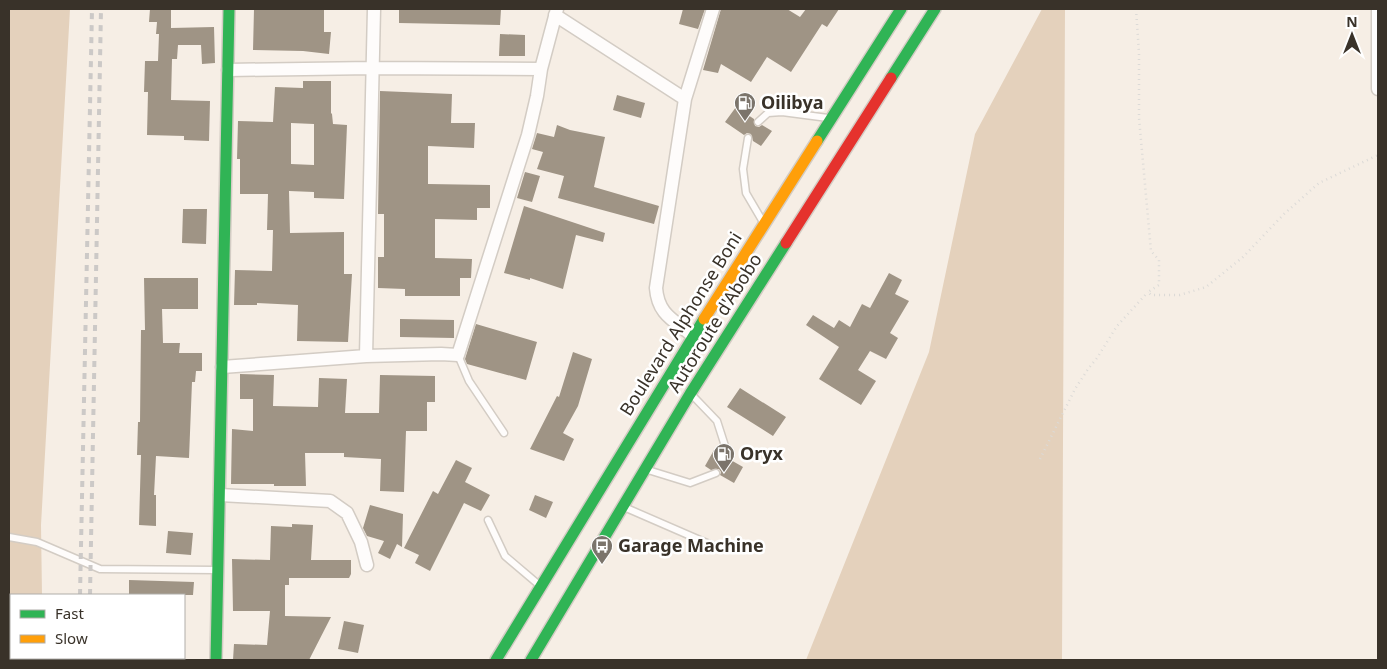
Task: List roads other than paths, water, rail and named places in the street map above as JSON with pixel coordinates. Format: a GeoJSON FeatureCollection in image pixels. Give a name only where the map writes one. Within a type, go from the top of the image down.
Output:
{"type":"FeatureCollection","features":[{"type":"Feature","properties":{"kind":"main road"},"geometry":{"type":"LineString","coordinates":[[216,660],[228,9]]}},
{"type":"Feature","properties":{"kind":"main road","name":"Boulevard Alphonse Boni"},"geometry":{"type":"LineString","coordinates":[[496,660],[694,336],[901,9]]}},
{"type":"Feature","properties":{"kind":"main road","name":"Autoroute d'Abobo"},"geometry":{"type":"LineString","coordinates":[[532,660],[690,394],[935,9]]}},
{"type":"Feature","properties":{"kind":"street"},"geometry":{"type":"LineString","coordinates":[[366,356],[374,9]]}},
{"type":"Feature","properties":{"kind":"street"},"geometry":{"type":"LineString","coordinates":[[694,336],[664,313],[657,302],[656,288],[684,99],[713,9]]}},
{"type":"Feature","properties":{"kind":"street"},"geometry":{"type":"LineString","coordinates":[[1378,9],[1378,89]]}},
{"type":"Feature","properties":{"kind":"street"},"geometry":{"type":"LineString","coordinates":[[222,367],[366,356],[458,355],[528,135],[541,69],[556,12],[684,99]]}},
{"type":"Feature","properties":{"kind":"street"},"geometry":{"type":"LineString","coordinates":[[228,70],[372,68],[541,69]]}},
{"type":"Feature","properties":{"kind":"street"},"geometry":{"type":"LineString","coordinates":[[220,495],[330,501],[347,513],[361,542],[367,565]]}},
{"type":"Feature","properties":{"kind":"lane"},"geometry":{"type":"LineString","coordinates":[[758,122],[768,113],[782,112],[831,119]]}},
{"type":"Feature","properties":{"kind":"lane"},"geometry":{"type":"LineString","coordinates":[[748,138],[743,169],[746,193],[764,224]]}},
{"type":"Feature","properties":{"kind":"lane"},"geometry":{"type":"LineString","coordinates":[[458,355],[470,381],[504,433]]}},
{"type":"Feature","properties":{"kind":"lane"},"geometry":{"type":"LineString","coordinates":[[690,394],[717,421],[725,446],[725,457]]}},
{"type":"Feature","properties":{"kind":"lane"},"geometry":{"type":"LineString","coordinates":[[646,469],[690,483],[716,473]]}},
{"type":"Feature","properties":{"kind":"lane"},"geometry":{"type":"LineString","coordinates":[[623,507],[716,547]]}},
{"type":"Feature","properties":{"kind":"lane"},"geometry":{"type":"LineString","coordinates":[[488,520],[505,556],[540,587]]}},
{"type":"Feature","properties":{"kind":"lane"},"geometry":{"type":"LineString","coordinates":[[9,537],[37,542],[100,569],[218,570]]}},
{"type":"Feature","properties":{"kind":"railway"},"geometry":{"type":"LineString","coordinates":[[80,594],[92,9]]}},
{"type":"Feature","properties":{"kind":"railway"},"geometry":{"type":"LineString","coordinates":[[90,594],[101,9]]}},
{"type":"Feature","properties":{"kind":"place","name":"Oilibya"},"geometry":{"type":"Point","coordinates":[745,122]}},
{"type":"Feature","properties":{"kind":"place","name":"Oryx"},"geometry":{"type":"Point","coordinates":[724,473]}},
{"type":"Feature","properties":{"kind":"place","name":"Garage Machine"},"geometry":{"type":"Point","coordinates":[602,565]}}]}
